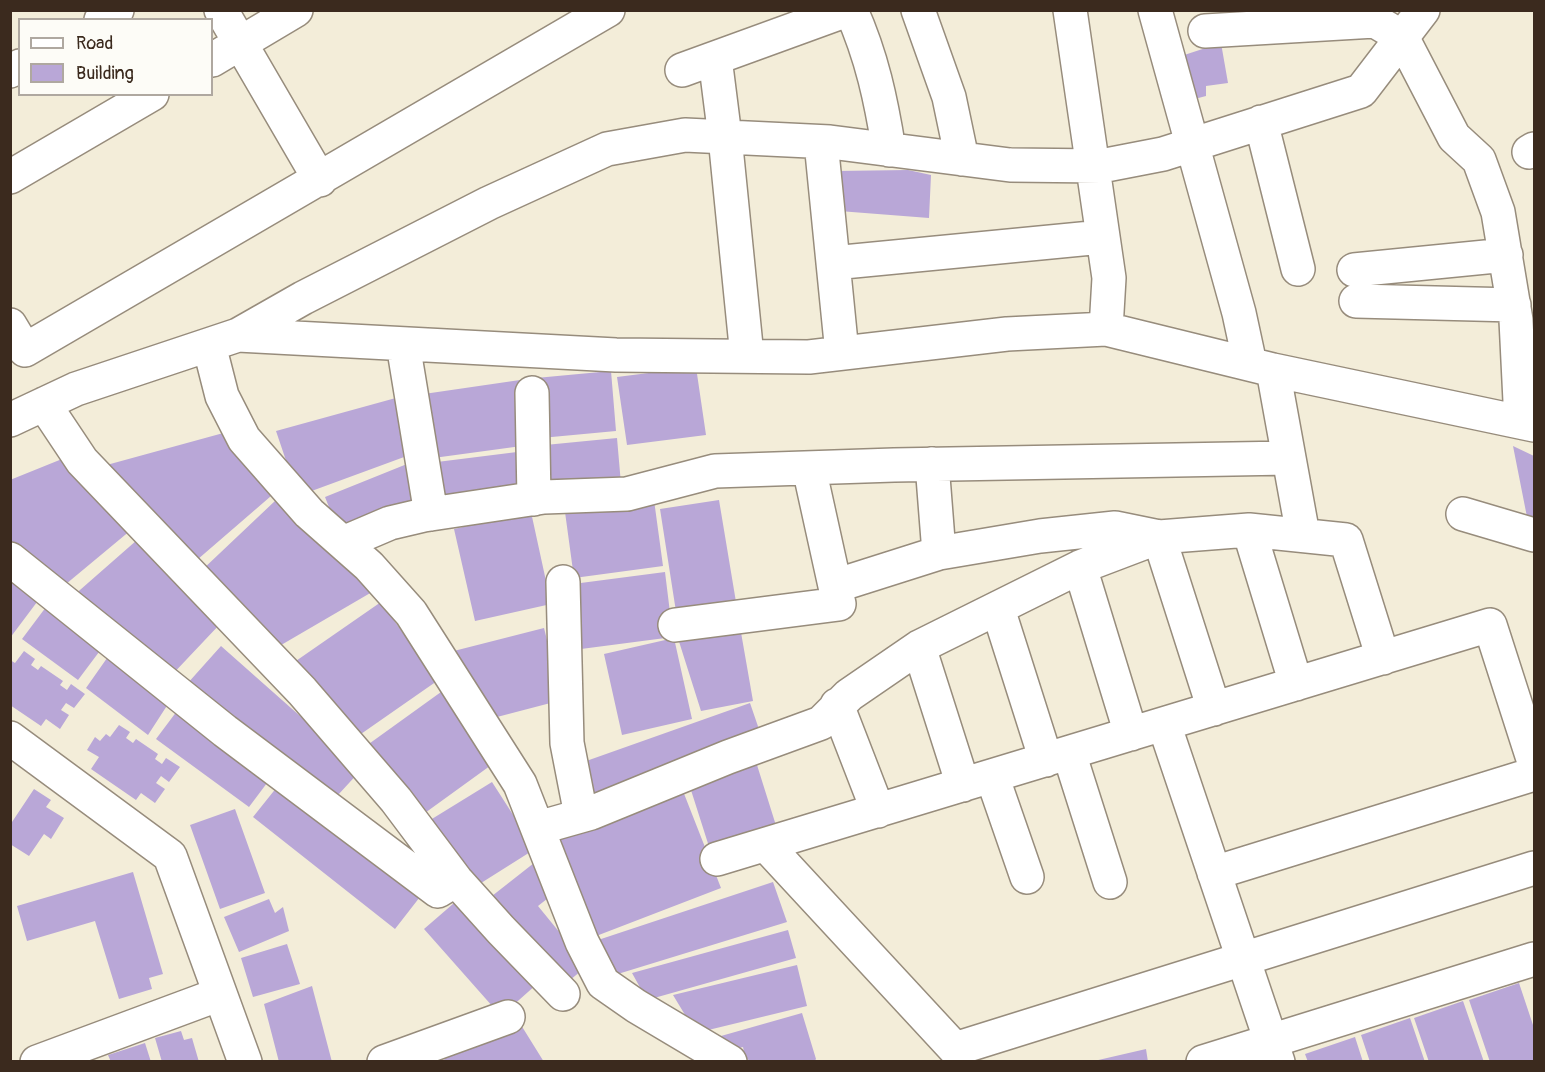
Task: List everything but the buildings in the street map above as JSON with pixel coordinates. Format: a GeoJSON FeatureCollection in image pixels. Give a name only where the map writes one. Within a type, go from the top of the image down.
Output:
{"type":"FeatureCollection","features":[{"type":"Feature","properties":{"kind":"street"},"geometry":{"type":"LineString","coordinates":[[104,18],[117,10]]}},
{"type":"Feature","properties":{"kind":"street"},"geometry":{"type":"LineString","coordinates":[[221,10],[320,180]]}},
{"type":"Feature","properties":{"kind":"street"},"geometry":{"type":"LineString","coordinates":[[213,59],[296,10]]}},
{"type":"Feature","properties":{"kind":"street"},"geometry":{"type":"LineString","coordinates":[[10,325],[25,350],[608,10]]}},
{"type":"Feature","properties":{"kind":"street"},"geometry":{"type":"LineString","coordinates":[[682,70],[849,10],[864,40],[879,91],[889,150]]}},
{"type":"Feature","properties":{"kind":"street"},"geometry":{"type":"LineString","coordinates":[[918,10],[949,97],[962,159]]}},
{"type":"Feature","properties":{"kind":"street"},"geometry":{"type":"LineString","coordinates":[[1070,10],[1109,278],[1107,329]]}},
{"type":"Feature","properties":{"kind":"street"},"geometry":{"type":"LineString","coordinates":[[1155,10],[1239,313],[1262,367],[1289,458],[1303,535]]}},
{"type":"Feature","properties":{"kind":"street"},"geometry":{"type":"LineString","coordinates":[[10,420],[76,389],[223,340],[489,203],[607,148],[686,135],[820,142],[1010,165],[1101,166],[1162,154],[1361,91],[1423,10]]}},
{"type":"Feature","properties":{"kind":"street"},"geometry":{"type":"LineString","coordinates":[[223,340],[403,344],[616,355],[809,357],[1007,334],[1107,329],[1262,367],[1528,424],[1514,305],[1498,212],[1479,160],[1454,137],[1402,37],[1375,21],[1205,31]]}},
{"type":"Feature","properties":{"kind":"street"},"geometry":{"type":"LineString","coordinates":[[715,58],[747,356]]}},
{"type":"Feature","properties":{"kind":"street"},"geometry":{"type":"LineString","coordinates":[[10,177],[149,96]]}},
{"type":"Feature","properties":{"kind":"street"},"geometry":{"type":"LineString","coordinates":[[1261,122],[1298,269]]}},
{"type":"Feature","properties":{"kind":"street"},"geometry":{"type":"LineString","coordinates":[[820,142],[842,353]]}},
{"type":"Feature","properties":{"kind":"street"},"geometry":{"type":"LineString","coordinates":[[833,263],[1102,237]]}},
{"type":"Feature","properties":{"kind":"street"},"geometry":{"type":"LineString","coordinates":[[1506,255],[1355,285],[1514,305]]}},
{"type":"Feature","properties":{"kind":"street"},"geometry":{"type":"LineString","coordinates":[[223,340],[222,396],[244,439],[309,513],[369,566],[411,613],[520,784],[582,942],[603,983],[636,1006],[730,1062]]}},
{"type":"Feature","properties":{"kind":"street"},"geometry":{"type":"LineString","coordinates":[[403,344],[431,514]]}},
{"type":"Feature","properties":{"kind":"street"},"geometry":{"type":"LineString","coordinates":[[532,393],[534,498]]}},
{"type":"Feature","properties":{"kind":"street"},"geometry":{"type":"LineString","coordinates":[[44,404],[82,461],[302,691],[396,800],[456,880],[563,994]]}},
{"type":"Feature","properties":{"kind":"street"},"geometry":{"type":"LineString","coordinates":[[343,543],[390,523],[431,514],[534,498],[627,494],[715,471],[932,464],[1289,458]]}},
{"type":"Feature","properties":{"kind":"street"},"geometry":{"type":"LineString","coordinates":[[932,464],[939,553]]}},
{"type":"Feature","properties":{"kind":"street"},"geometry":{"type":"LineString","coordinates":[[675,625],[839,604],[809,468]]}},
{"type":"Feature","properties":{"kind":"street"},"geometry":{"type":"LineString","coordinates":[[1463,514],[1534,535]]}},
{"type":"Feature","properties":{"kind":"street"},"geometry":{"type":"LineString","coordinates":[[835,586],[939,553],[1040,536],[1115,528],[1159,537],[1248,530],[1346,540],[1383,658]]}},
{"type":"Feature","properties":{"kind":"street"},"geometry":{"type":"LineString","coordinates":[[1248,530],[1296,684]]}},
{"type":"Feature","properties":{"kind":"street"},"geometry":{"type":"LineString","coordinates":[[538,828],[581,815],[821,723],[837,705],[919,647],[1080,567],[1159,537]]}},
{"type":"Feature","properties":{"kind":"street"},"geometry":{"type":"LineString","coordinates":[[1159,537],[1214,709]]}},
{"type":"Feature","properties":{"kind":"street"},"geometry":{"type":"LineString","coordinates":[[10,559],[225,731],[438,891],[456,880]]}},
{"type":"Feature","properties":{"kind":"street"},"geometry":{"type":"LineString","coordinates":[[1080,567],[1131,734]]}},
{"type":"Feature","properties":{"kind":"street"},"geometry":{"type":"LineString","coordinates":[[563,582],[567,743],[581,815]]}},
{"type":"Feature","properties":{"kind":"street"},"geometry":{"type":"LineString","coordinates":[[998,609],[1110,882]]}},
{"type":"Feature","properties":{"kind":"street"},"geometry":{"type":"LineString","coordinates":[[717,859],[1490,625],[1534,762]]}},
{"type":"Feature","properties":{"kind":"street"},"geometry":{"type":"LineString","coordinates":[[919,647],[978,781],[1027,877]]}},
{"type":"Feature","properties":{"kind":"street"},"geometry":{"type":"LineString","coordinates":[[837,705],[878,811]]}},
{"type":"Feature","properties":{"kind":"street"},"geometry":{"type":"LineString","coordinates":[[1164,724],[1275,1051]]}},
{"type":"Feature","properties":{"kind":"street"},"geometry":{"type":"LineString","coordinates":[[10,738],[170,856],[245,1062]]}},
{"type":"Feature","properties":{"kind":"street"},"geometry":{"type":"LineString","coordinates":[[1214,873],[1534,774]]}},
{"type":"Feature","properties":{"kind":"street"},"geometry":{"type":"LineString","coordinates":[[766,845],[955,1048],[1534,868]]}},
{"type":"Feature","properties":{"kind":"street"},"geometry":{"type":"LineString","coordinates":[[1203,1062],[1275,1051],[1534,958]]}},
{"type":"Feature","properties":{"kind":"street"},"geometry":{"type":"LineString","coordinates":[[37,1062],[220,994]]}},
{"type":"Feature","properties":{"kind":"street"},"geometry":{"type":"LineString","coordinates":[[384,1062],[508,1017]]}}]}
